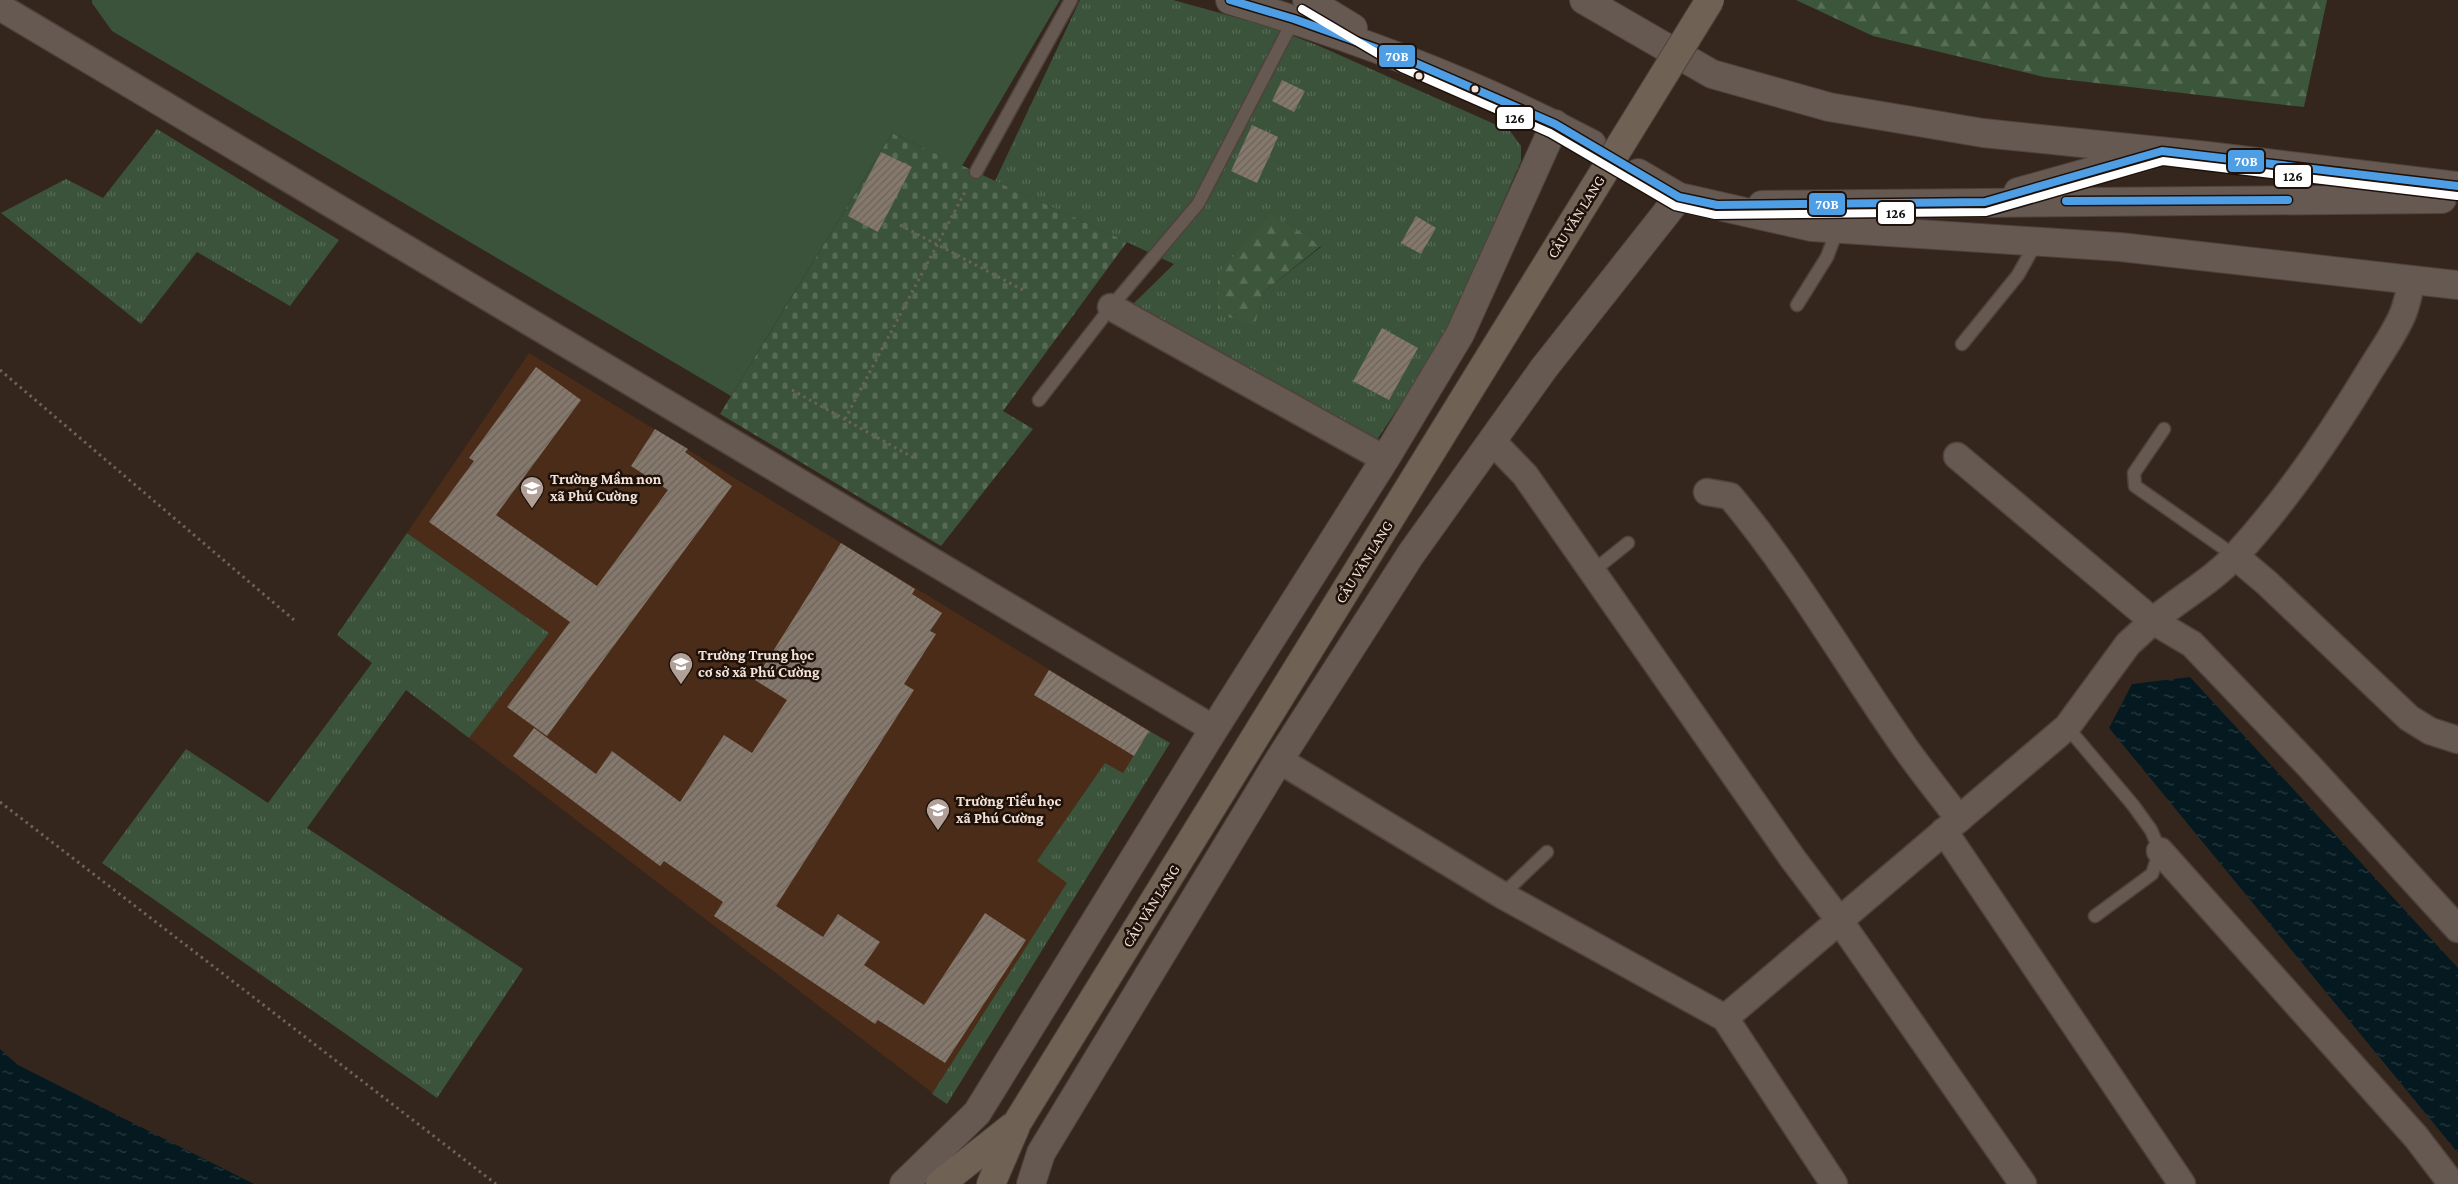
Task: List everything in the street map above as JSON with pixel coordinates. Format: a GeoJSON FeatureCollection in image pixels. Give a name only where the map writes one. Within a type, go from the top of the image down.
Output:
{"type":"FeatureCollection","features":[{"type":"Feature","properties":{"kind":"main road"},"geometry":{"type":"LineString","coordinates":[[1230,0],[1301,10],[1406,60],[1555,124],[1592,144]]}},
{"type":"Feature","properties":{"kind":"main road"},"geometry":{"type":"LineString","coordinates":[[1584,0],[1712,74],[1829,107],[1983,133],[2162,151],[2458,186]]}},
{"type":"Feature","properties":{"kind":"main road","name":"CẦU VĂN LANG"},"geometry":{"type":"LineString","coordinates":[[1017,1123],[1710,0]]}},
{"type":"Feature","properties":{"kind":"main road"},"geometry":{"type":"LineString","coordinates":[[904,1184],[977,1113],[1214,729],[1385,459],[1460,334],[1555,124]]}},
{"type":"Feature","properties":{"kind":"main road"},"geometry":{"type":"LineString","coordinates":[[1985,202],[2162,151]]}},
{"type":"Feature","properties":{"kind":"main road"},"geometry":{"type":"LineString","coordinates":[[1638,173],[1679,197],[1812,227],[2120,247],[2458,285]]}},
{"type":"Feature","properties":{"kind":"main road"},"geometry":{"type":"LineString","coordinates":[[1031,1184],[1041,1153],[1279,760],[1411,554],[1544,368],[1679,197]]}},
{"type":"Feature","properties":{"kind":"main road"},"geometry":{"type":"LineString","coordinates":[[1717,205],[2458,199]]}},
{"type":"Feature","properties":{"kind":"main road"},"geometry":{"type":"LineString","coordinates":[[940,1184],[1017,1123]]}},
{"type":"Feature","properties":{"kind":"main road"},"geometry":{"type":"LineString","coordinates":[[964,1184],[1017,1123]]}},
{"type":"Feature","properties":{"kind":"main road"},"geometry":{"type":"LineString","coordinates":[[991,1184],[1017,1123]]}},
{"type":"Feature","properties":{"kind":"main road"},"geometry":{"type":"LineString","coordinates":[[1002,1184],[1017,1123]]}},
{"type":"Feature","properties":{"kind":"street"},"geometry":{"type":"LineString","coordinates":[[9,11],[1214,729]]}},
{"type":"Feature","properties":{"kind":"street"},"geometry":{"type":"LineString","coordinates":[[1725,1018],[2067,727],[2128,644],[2172,604],[2199,587],[2235,556],[2281,499],[2343,414],[2402,316],[2412,280]]}},
{"type":"Feature","properties":{"kind":"street"},"geometry":{"type":"LineString","coordinates":[[1111,307],[1385,459]]}},
{"type":"Feature","properties":{"kind":"street"},"geometry":{"type":"LineString","coordinates":[[1492,441],[1524,475],[1593,571],[1793,859],[1839,920],[2023,1184]]}},
{"type":"Feature","properties":{"kind":"street"},"geometry":{"type":"LineString","coordinates":[[1957,456],[2153,621],[2192,644],[2309,766],[2458,929]]}},
{"type":"Feature","properties":{"kind":"street"},"geometry":{"type":"LineString","coordinates":[[1706,492],[1730,496],[1743,510],[1809,602],[1906,750],[2182,1184]]}},
{"type":"Feature","properties":{"kind":"street"},"geometry":{"type":"LineString","coordinates":[[2235,556],[2267,583],[2408,718],[2430,731],[2458,740]]}},
{"type":"Feature","properties":{"kind":"street"},"geometry":{"type":"LineString","coordinates":[[1279,760],[1502,895],[1725,1018],[1834,1184]]}},
{"type":"Feature","properties":{"kind":"street"},"geometry":{"type":"LineString","coordinates":[[2160,851],[2416,1137],[2452,1184]]}},
{"type":"Feature","properties":{"kind":"lane"},"geometry":{"type":"LineString","coordinates":[[976,172],[1071,0]]}},
{"type":"Feature","properties":{"kind":"lane"},"geometry":{"type":"LineString","coordinates":[[1039,400],[1111,307],[1198,204],[1301,10]]}},
{"type":"Feature","properties":{"kind":"lane"},"geometry":{"type":"LineString","coordinates":[[1797,305],[1827,257],[1838,228]]}},
{"type":"Feature","properties":{"kind":"lane"},"geometry":{"type":"LineString","coordinates":[[1962,344],[2018,275],[2038,241]]}},
{"type":"Feature","properties":{"kind":"lane"},"geometry":{"type":"LineString","coordinates":[[2164,429],[2134,472],[2135,486],[2235,556]]}},
{"type":"Feature","properties":{"kind":"lane"},"geometry":{"type":"LineString","coordinates":[[1593,571],[1628,543]]}},
{"type":"Feature","properties":{"kind":"lane"},"geometry":{"type":"LineString","coordinates":[[2067,727],[2133,805],[2151,830],[2160,851],[2152,874],[2095,916]]}},
{"type":"Feature","properties":{"kind":"lane"},"geometry":{"type":"LineString","coordinates":[[1502,895],[1547,852]]}},
{"type":"Feature","properties":{"kind":"path"},"geometry":{"type":"LineString","coordinates":[[845,419],[976,172]]}},
{"type":"Feature","properties":{"kind":"path"},"geometry":{"type":"LineString","coordinates":[[900,225],[1025,291]]}},
{"type":"Feature","properties":{"kind":"path"},"geometry":{"type":"LineString","coordinates":[[0,370],[294,620]]}},
{"type":"Feature","properties":{"kind":"path"},"geometry":{"type":"LineString","coordinates":[[792,390],[914,458]]}},
{"type":"Feature","properties":{"kind":"path"},"geometry":{"type":"LineString","coordinates":[[0,802],[496,1184]]}},
{"type":"Feature","properties":{"kind":"shaded area"},"geometry":{"type":"Polygon","coordinates":[[[529,353],[1170,743],[947,1104],[469,738],[549,633],[407,533],[529,353]]]}},
{"type":"Feature","properties":{"kind":"green space"},"geometry":{"type":"Polygon","coordinates":[[[92,0],[1060,0],[962,166],[892,133],[731,396],[112,31],[92,3],[92,0]]]}},
{"type":"Feature","properties":{"kind":"green space"},"geometry":{"type":"Polygon","coordinates":[[[1080,0],[1173,0],[1267,26],[1317,45],[1510,131],[1521,146],[1521,161],[1442,343],[1376,441],[1131,306],[1174,264],[995,181],[1080,0]],[[1272,214],[1262,293],[1321,247],[1272,214]]]}},
{"type":"Feature","properties":{"kind":"green space"},"geometry":{"type":"Polygon","coordinates":[[[1796,0],[2327,0],[2304,107],[2044,77],[1873,36],[1796,0]]]}},
{"type":"Feature","properties":{"kind":"green space"},"geometry":{"type":"Polygon","coordinates":[[[157,129],[339,240],[290,306],[197,252],[141,324],[1,213],[66,179],[103,198],[157,129]]]}},
{"type":"Feature","properties":{"kind":"green space"},"geometry":{"type":"Polygon","coordinates":[[[892,133],[1127,242],[1003,411],[1033,429],[941,546],[720,414],[892,133]]]}},
{"type":"Feature","properties":{"kind":"green space"},"geometry":{"type":"Polygon","coordinates":[[[1272,214],[1321,246],[1262,293],[1255,325],[1218,314],[1218,273],[1272,214]]]}},
{"type":"Feature","properties":{"kind":"green space"},"geometry":{"type":"Polygon","coordinates":[[[407,533],[549,633],[469,738],[406,690],[307,828],[523,969],[437,1098],[102,863],[186,749],[268,803],[372,663],[337,635],[407,533]]]}},
{"type":"Feature","properties":{"kind":"green space"},"geometry":{"type":"Polygon","coordinates":[[[1149,731],[1170,743],[947,1104],[932,1094],[1067,883],[1037,861],[1105,763],[1123,773],[1149,731]]]}},
{"type":"Feature","properties":{"kind":"water"},"geometry":{"type":"Polygon","coordinates":[[[2190,677],[2458,968],[2458,1153],[2109,728],[2132,684],[2190,677]]]}},
{"type":"Feature","properties":{"kind":"water"},"geometry":{"type":"Polygon","coordinates":[[[0,1049],[18,1065],[254,1184],[0,1184],[0,1049]]]}},
{"type":"Feature","properties":{"kind":"building"},"geometry":{"type":"Polygon","coordinates":[[[1282,80],[1305,91],[1294,112],[1272,101],[1282,80]]]}},
{"type":"Feature","properties":{"kind":"building"},"geometry":{"type":"Polygon","coordinates":[[[1252,125],[1278,137],[1257,183],[1231,171],[1252,125]]]}},
{"type":"Feature","properties":{"kind":"building"},"geometry":{"type":"Polygon","coordinates":[[[881,152],[912,167],[878,232],[848,216],[881,152]]]}},
{"type":"Feature","properties":{"kind":"building"},"geometry":{"type":"Polygon","coordinates":[[[1416,216],[1436,228],[1421,254],[1401,243],[1416,216]]]}},
{"type":"Feature","properties":{"kind":"building"},"geometry":{"type":"Polygon","coordinates":[[[1382,328],[1418,348],[1389,400],[1353,381],[1382,328]]]}},
{"type":"Feature","properties":{"kind":"building"},"geometry":{"type":"Polygon","coordinates":[[[536,367],[581,400],[496,515],[597,586],[668,490],[631,466],[655,429],[688,449],[685,452],[732,486],[547,736],[507,707],[570,622],[429,522],[474,461],[469,458],[536,367]]]}},
{"type":"Feature","properties":{"kind":"building"},"geometry":{"type":"Polygon","coordinates":[[[841,543],[915,589],[912,594],[942,613],[930,631],[936,634],[904,684],[914,690],[776,906],[823,937],[838,914],[880,942],[864,965],[924,1005],[985,913],[1026,940],[945,1063],[878,1020],[875,1024],[714,916],[723,902],[664,861],[660,866],[513,756],[534,728],[596,774],[612,751],[680,802],[724,735],[752,753],[787,700],[755,680],[841,543]]]}},
{"type":"Feature","properties":{"kind":"building"},"geometry":{"type":"Polygon","coordinates":[[[1049,670],[1149,731],[1134,756],[1034,695],[1049,670]]]}},
{"type":"Feature","properties":{"kind":"transit line","name":"70B"},"geometry":{"type":"LineString","coordinates":[[1230,0],[1294,19],[1406,59],[1555,124],[1679,197],[1717,205],[1985,202],[2162,151],[2458,186]]}},
{"type":"Feature","properties":{"kind":"transit line","name":"126"},"geometry":{"type":"LineString","coordinates":[[1302,9],[1402,68],[1550,133],[1675,206],[1715,215],[1986,212],[2163,161],[2457,196]]}},
{"type":"Feature","properties":{"kind":"transit line","name":"70B"},"geometry":{"type":"LineString","coordinates":[[2066,201],[2288,200]]}},
{"type":"Feature","properties":{"kind":"place","name":"Trường Mầm non xã Phú Cường"},"geometry":{"type":"Point","coordinates":[532,509]}},
{"type":"Feature","properties":{"kind":"place","name":"Trường Trung học cơ sở xã Phú Cường"},"geometry":{"type":"Point","coordinates":[681,685]}},
{"type":"Feature","properties":{"kind":"place","name":"Trường Tiểu học xã Phú Cường"},"geometry":{"type":"Point","coordinates":[938,831]}}]}
